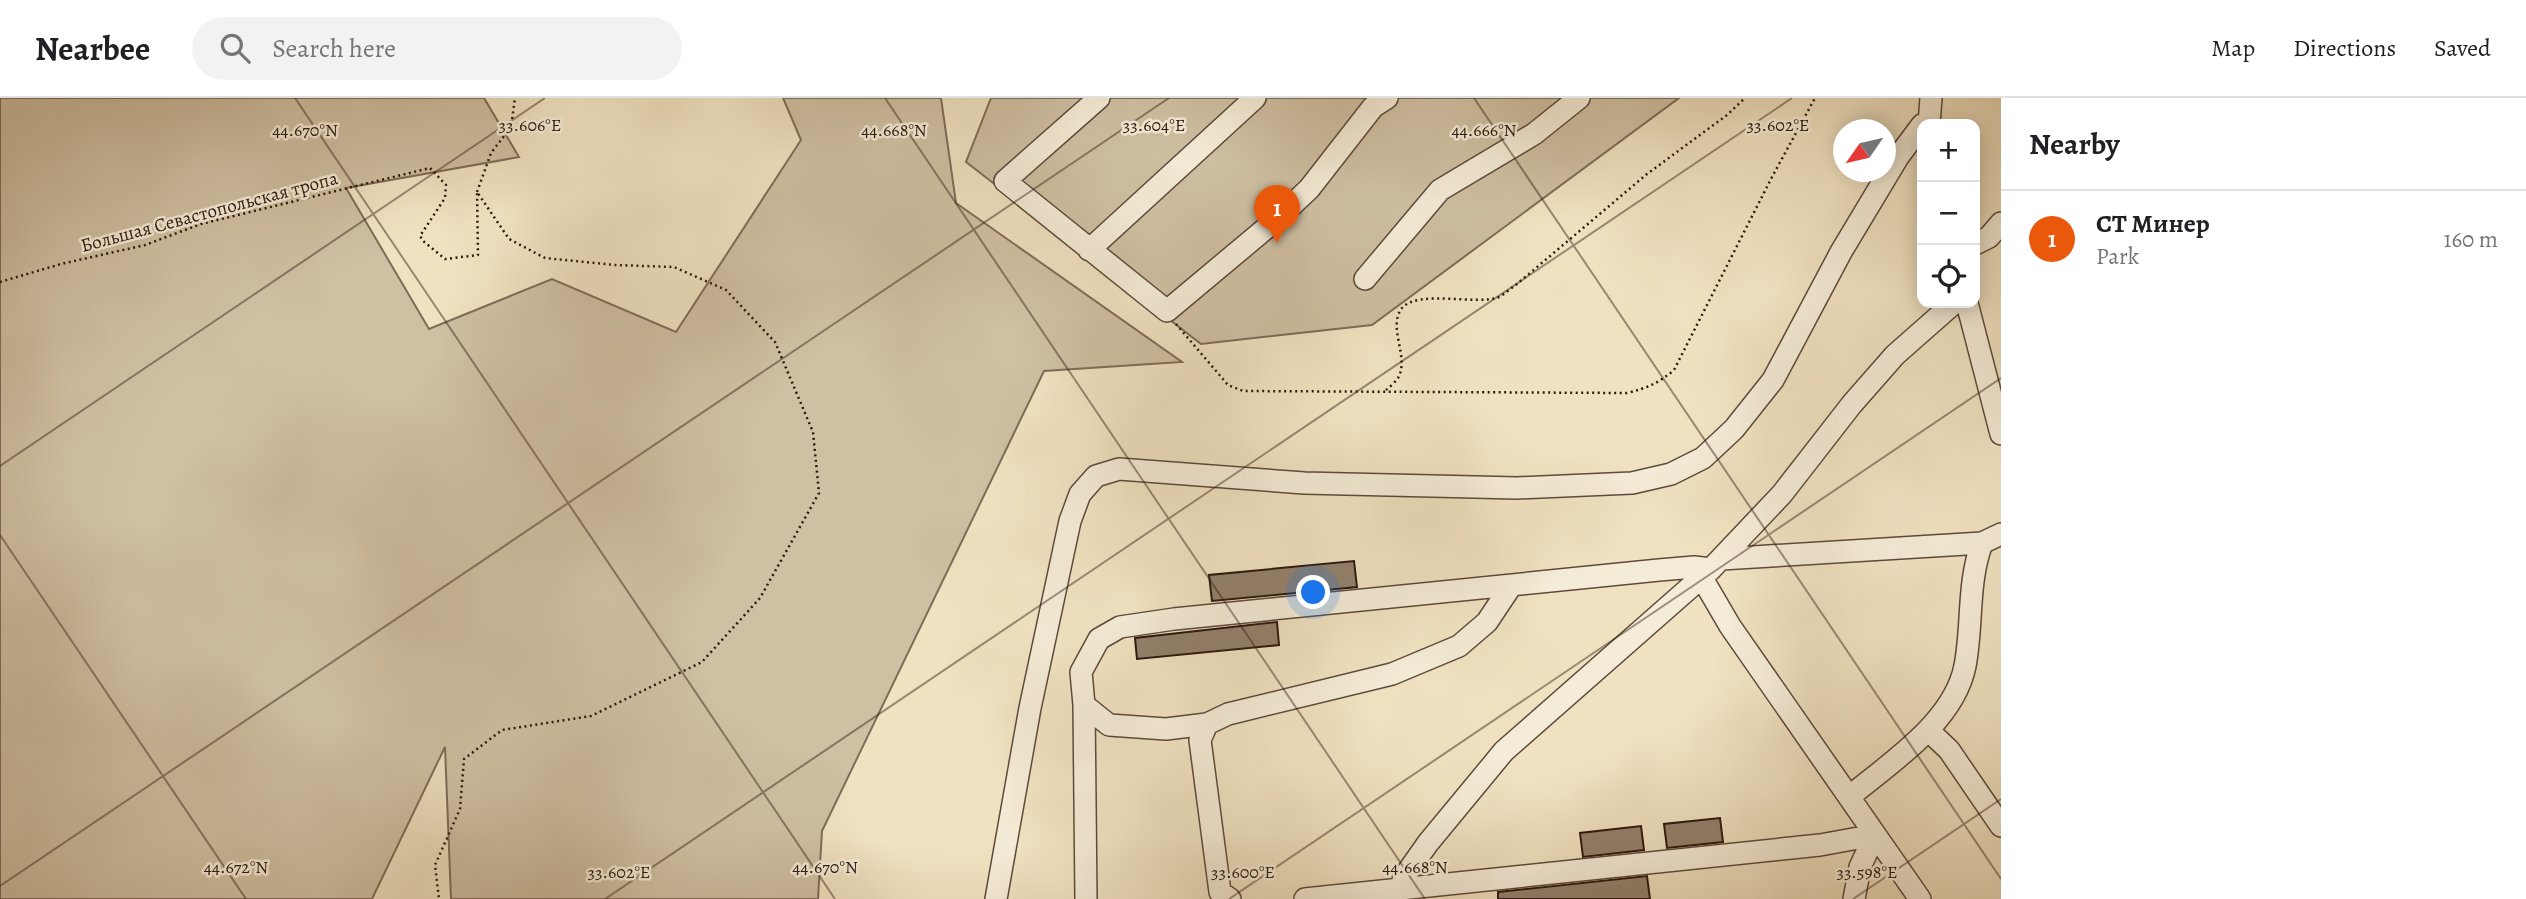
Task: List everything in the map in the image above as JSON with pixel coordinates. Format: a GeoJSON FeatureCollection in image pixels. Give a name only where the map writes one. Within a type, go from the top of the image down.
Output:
{"type":"FeatureCollection","features":[{"type":"Feature","properties":{"kind":"lane"},"geometry":{"type":"LineString","coordinates":[[1099,98],[1005,181],[1167,312],[1301,197],[1373,107],[1387,98]]}},
{"type":"Feature","properties":{"kind":"lane"},"geometry":{"type":"LineString","coordinates":[[1089,250],[1255,98]]}},
{"type":"Feature","properties":{"kind":"lane"},"geometry":{"type":"LineString","coordinates":[[1365,279],[1440,190],[1534,134],[1579,98]]}},
{"type":"Feature","properties":{"kind":"lane"},"geometry":{"type":"LineString","coordinates":[[996,899],[1030,708],[1070,521],[1080,494],[1096,476],[1119,469],[1304,483],[1517,488],[1632,483],[1671,474],[1703,458],[1734,429],[1773,380],[1841,252],[1898,157],[1927,118]]}},
{"type":"Feature","properties":{"kind":"lane"},"geometry":{"type":"LineString","coordinates":[[1980,242],[1989,237],[2001,223]]}},
{"type":"Feature","properties":{"kind":"lane"},"geometry":{"type":"LineString","coordinates":[[1401,888],[1404,877],[1428,843],[1504,751],[1711,569],[1782,494],[1852,404],[1895,355],[1948,308]]}},
{"type":"Feature","properties":{"kind":"lane"},"geometry":{"type":"LineString","coordinates":[[1967,308],[2001,435]]}},
{"type":"Feature","properties":{"kind":"lane"},"geometry":{"type":"LineString","coordinates":[[1086,899],[1082,672],[1099,639],[1120,627],[1174,619],[1682,568],[1711,569],[1991,539]]}},
{"type":"Feature","properties":{"kind":"lane"},"geometry":{"type":"LineString","coordinates":[[1849,797],[1929,731],[1952,699],[1965,668],[1973,567],[1991,539]]}},
{"type":"Feature","properties":{"kind":"lane"},"geometry":{"type":"LineString","coordinates":[[1711,569],[1730,626],[1920,899]]}},
{"type":"Feature","properties":{"kind":"lane"},"geometry":{"type":"LineString","coordinates":[[1084,705],[1109,725],[1166,729],[1207,724],[1228,714],[1392,674],[1458,646],[1487,622],[1511,586]]}},
{"type":"Feature","properties":{"kind":"lane"},"geometry":{"type":"LineString","coordinates":[[1207,724],[1200,740],[1220,892],[1230,899]]}},
{"type":"Feature","properties":{"kind":"lane"},"geometry":{"type":"LineString","coordinates":[[1929,731],[1949,750],[2001,826]]}},
{"type":"Feature","properties":{"kind":"lane"},"geometry":{"type":"LineString","coordinates":[[1305,899],[1820,845],[1875,835]]}},
{"type":"Feature","properties":{"kind":"lane"},"geometry":{"type":"LineString","coordinates":[[1853,899],[1860,867],[1875,835]]}},
{"type":"Feature","properties":{"kind":"path"},"geometry":{"type":"LineString","coordinates":[[439,899],[435,865],[460,809],[464,759],[502,730],[591,716],[702,662],[760,598],[819,493],[813,432],[775,342],[726,290],[674,267],[615,265],[545,258],[509,239],[477,192],[491,153],[511,127],[515,98]]}},
{"type":"Feature","properties":{"kind":"path"},"geometry":{"type":"LineString","coordinates":[[1386,390],[1398,378],[1401,368],[1397,319],[1400,310],[1408,303],[1431,299],[1497,298],[1647,174],[1745,98]]}},
{"type":"Feature","properties":{"kind":"path"},"geometry":{"type":"LineString","coordinates":[[1167,312],[1228,385],[1243,391],[1628,393],[1660,382],[1674,370],[1815,98]]}},
{"type":"Feature","properties":{"kind":"path","name":"Большая Севастопольская тропа"},"geometry":{"type":"LineString","coordinates":[[0,282],[61,264],[145,245],[201,223],[430,168],[446,185],[445,198],[420,236],[445,259],[474,256],[479,251],[477,192]]}},
{"type":"Feature","properties":{"kind":"shaded area"},"geometry":{"type":"Polygon","coordinates":[[[0,98],[484,98],[519,157],[346,188],[429,329],[552,279],[676,332],[801,140],[783,98],[941,98],[956,203],[1182,362],[1044,371],[822,831],[818,899],[451,899],[445,747],[372,899],[0,899],[0,98]]]}},
{"type":"Feature","properties":{"kind":"shaded area"},"geometry":{"type":"Polygon","coordinates":[[[991,98],[1679,98],[1372,325],[1201,344],[966,162],[991,98]]]}},
{"type":"Feature","properties":{"kind":"building"},"geometry":{"type":"Polygon","coordinates":[[[1354,561],[1357,587],[1212,601],[1209,575],[1354,561]]]}},
{"type":"Feature","properties":{"kind":"building"},"geometry":{"type":"Polygon","coordinates":[[[1277,622],[1279,645],[1137,659],[1135,638],[1277,622]]]}},
{"type":"Feature","properties":{"kind":"building"},"geometry":{"type":"Polygon","coordinates":[[[1720,818],[1723,842],[1667,848],[1664,824],[1720,818]]]}},
{"type":"Feature","properties":{"kind":"building"},"geometry":{"type":"Polygon","coordinates":[[[1641,826],[1644,850],[1583,857],[1580,833],[1641,826]]]}},
{"type":"Feature","properties":{"kind":"building"},"geometry":{"type":"Polygon","coordinates":[[[1647,876],[1650,899],[1498,899],[1498,892],[1647,876]]]}},
{"type":"Feature","properties":{"kind":"place","name":"СТ Минер"},"geometry":{"type":"Point","coordinates":[1277,243]}}]}
